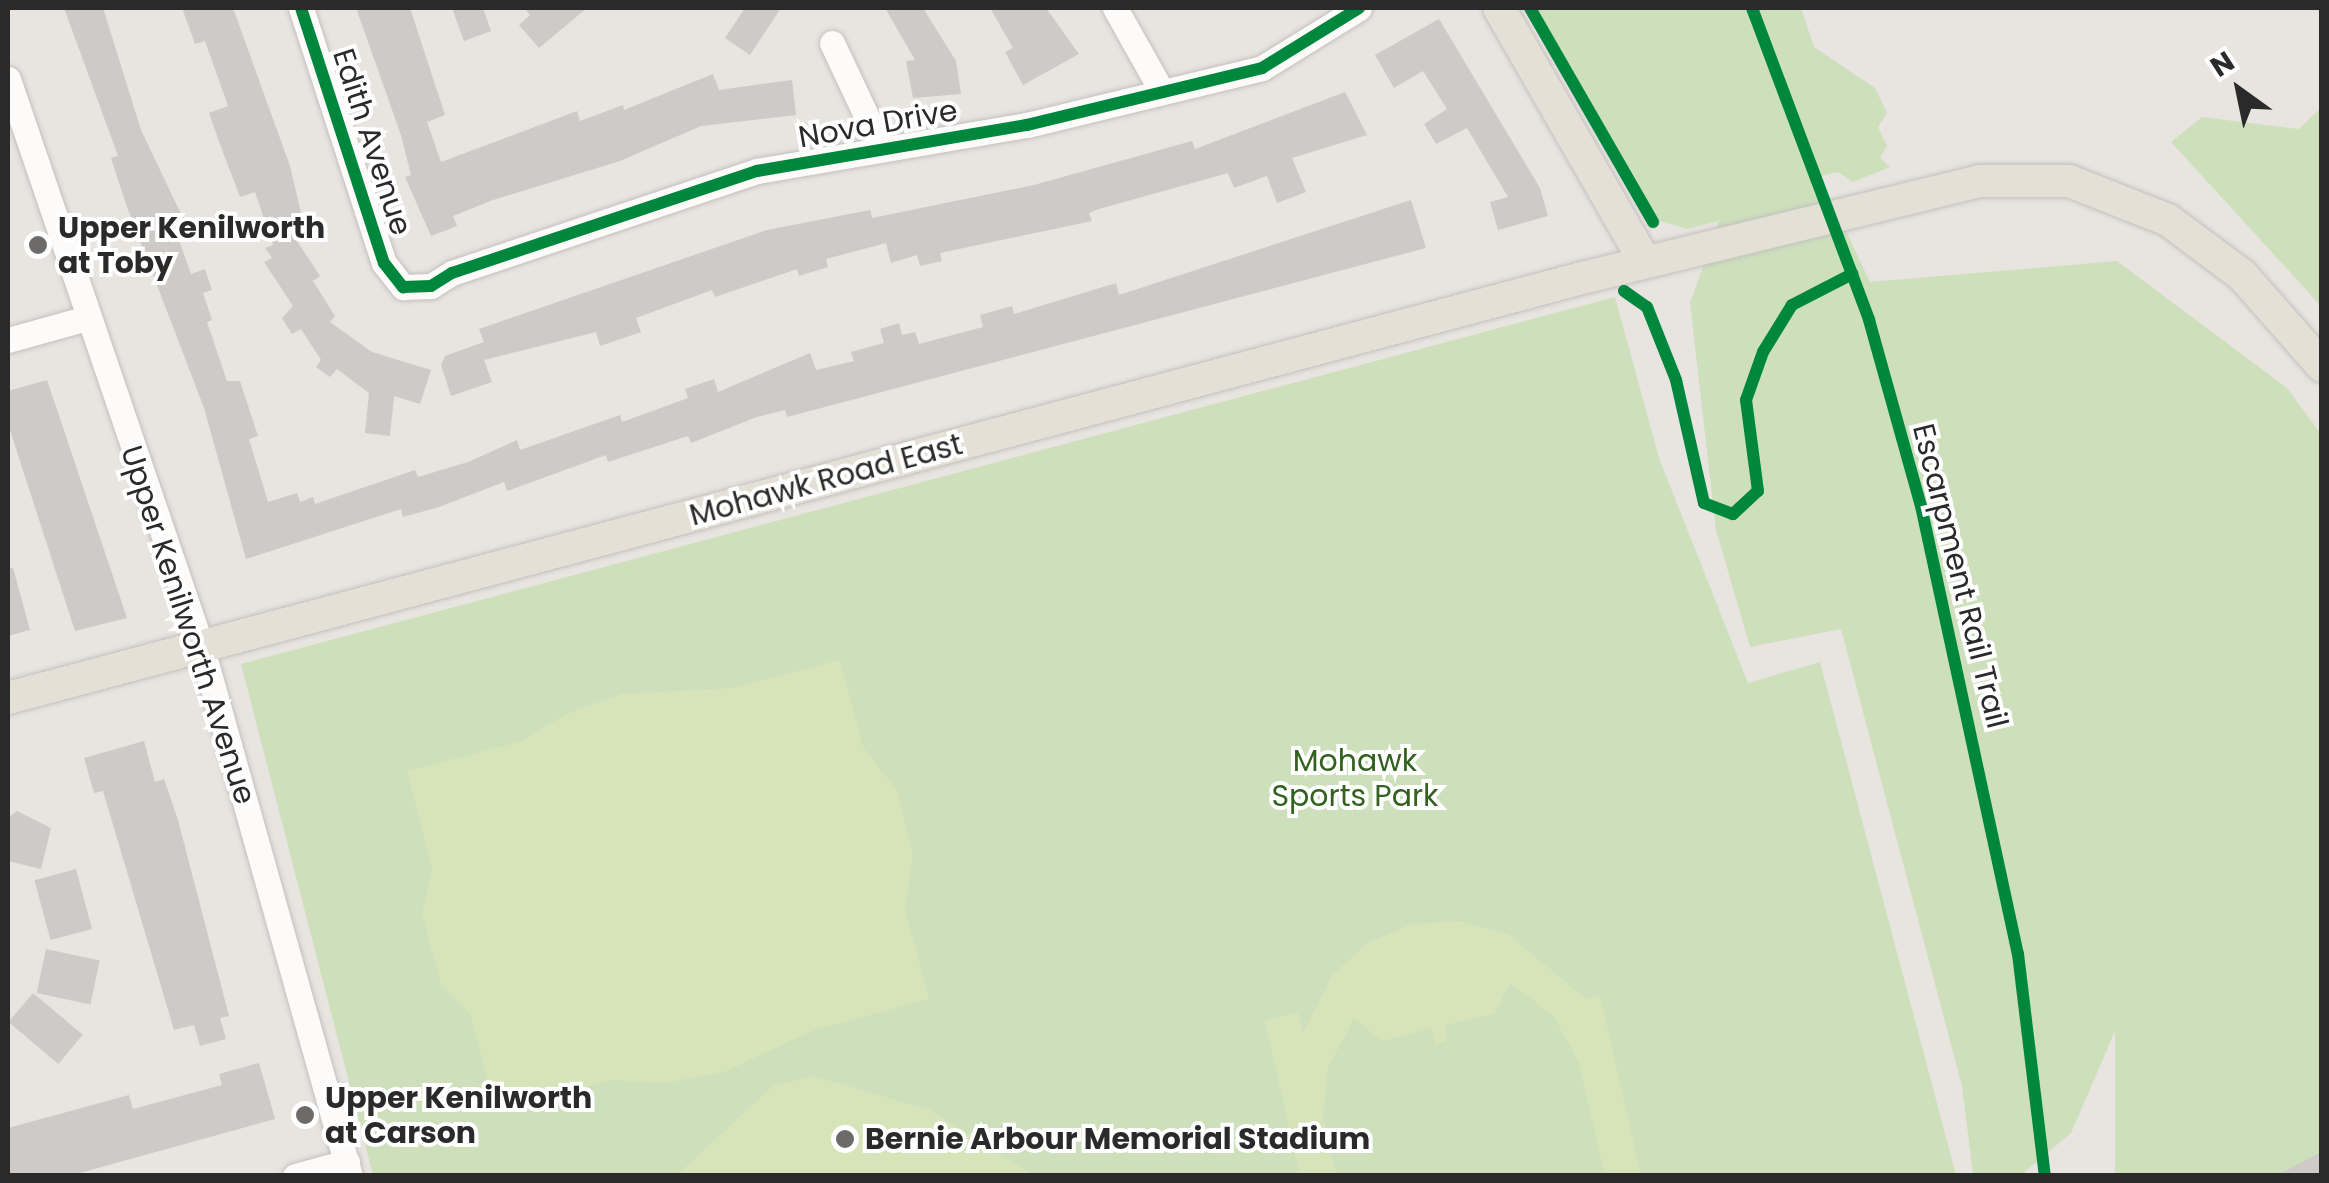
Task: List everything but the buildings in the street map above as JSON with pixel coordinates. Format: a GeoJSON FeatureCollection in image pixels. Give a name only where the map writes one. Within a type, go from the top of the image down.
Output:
{"type":"FeatureCollection","features":[{"type":"Feature","properties":{"kind":"main road"},"geometry":{"type":"LineString","coordinates":[[1499,8],[1645,262]]}},
{"type":"Feature","properties":{"kind":"main road","name":"Mohawk Road East"},"geometry":{"type":"LineString","coordinates":[[8,698],[1645,262],[1980,181],[2026,178],[2115,194],[2168,220],[2243,276],[2322,366]]}},
{"type":"Feature","properties":{"kind":"street","name":"Edith Avenue"},"geometry":{"type":"LineString","coordinates":[[301,8],[384,263],[403,288]]}},
{"type":"Feature","properties":{"kind":"street"},"geometry":{"type":"LineString","coordinates":[[1116,8],[1161,90]]}},
{"type":"Feature","properties":{"kind":"street","name":"Nova Drive"},"geometry":{"type":"LineString","coordinates":[[403,288],[431,286],[452,273],[757,171],[1027,125],[1262,68],[1358,8]]}},
{"type":"Feature","properties":{"kind":"street"},"geometry":{"type":"LineString","coordinates":[[832,43],[881,147]]}},
{"type":"Feature","properties":{"kind":"street","name":"Upper Kenilworth Avenue"},"geometry":{"type":"LineString","coordinates":[[8,80],[201,645],[348,1169]]}},
{"type":"Feature","properties":{"kind":"street"},"geometry":{"type":"LineString","coordinates":[[8,340],[87,318]]}},
{"type":"Feature","properties":{"kind":"street"},"geometry":{"type":"LineString","coordinates":[[296,1176],[348,1169]]}},
{"type":"Feature","properties":{"kind":"green space"},"geometry":{"type":"Polygon","coordinates":[[[1526,8],[1801,8],[1814,47],[1875,88],[1887,113],[1878,127],[1887,146],[1880,158],[1890,167],[1853,182],[1838,172],[1820,176],[1870,282],[2117,261],[2287,388],[2321,434],[2321,1175],[2115,1175],[2115,1031],[2071,1133],[2021,1175],[1973,1175],[1962,1086],[1841,629],[1750,647],[1716,530],[1690,303],[1719,221],[1687,229],[1647,217],[1526,8]]]}},
{"type":"Feature","properties":{"kind":"green space"},"geometry":{"type":"Polygon","coordinates":[[[2321,108],[2321,306],[2171,142],[2202,117],[2299,129],[2321,108]]]}},
{"type":"Feature","properties":{"kind":"green space","name":"Mohawk Sports Park"},"geometry":{"type":"Polygon","coordinates":[[[1615,297],[1659,458],[1748,683],[1820,662],[1956,1175],[373,1175],[241,664],[1615,297]]]}},
{"type":"Feature","properties":{"kind":"green space"},"geometry":{"type":"Polygon","coordinates":[[[840,660],[863,747],[897,790],[913,854],[905,909],[929,999],[814,1030],[724,1072],[664,1083],[612,1080],[496,1111],[470,1014],[441,984],[422,914],[432,869],[407,771],[522,741],[566,714],[622,694],[732,688],[840,660]]]}},
{"type":"Feature","properties":{"kind":"green space"},"geometry":{"type":"Polygon","coordinates":[[[1461,921],[1509,935],[1586,999],[1600,996],[1641,1175],[1605,1175],[1578,1061],[1553,1015],[1510,983],[1494,1014],[1445,1025],[1447,1041],[1435,1044],[1431,1028],[1383,1041],[1354,1019],[1328,1067],[1323,1119],[1336,1175],[1300,1175],[1265,1021],[1297,1012],[1303,1033],[1331,977],[1367,943],[1412,924],[1461,921]]]}},
{"type":"Feature","properties":{"kind":"green space","name":"Bernie Arbour Memorial Stadium"},"geometry":{"type":"Polygon","coordinates":[[[813,1076],[930,1110],[1032,1175],[677,1175],[773,1086],[813,1076]]]}},
{"type":"Feature","properties":{"kind":"cycle path"},"geometry":{"type":"LineString","coordinates":[[301,8],[384,263],[403,287],[431,286],[452,273],[757,171],[1027,125],[1262,68],[1359,8]]}},
{"type":"Feature","properties":{"kind":"cycle path"},"geometry":{"type":"LineString","coordinates":[[1530,8],[1653,222]]}},
{"type":"Feature","properties":{"kind":"cycle path","name":"Escarpment Rail Trail"},"geometry":{"type":"LineString","coordinates":[[1752,8],[1869,320],[1921,506],[2018,954],[2045,1176]]}},
{"type":"Feature","properties":{"kind":"cycle path"},"geometry":{"type":"LineString","coordinates":[[1624,291],[1647,307],[1676,380],[1704,503],[1733,514],[1758,491],[1746,400],[1763,352],[1792,305],[1852,274]]}},
{"type":"Feature","properties":{"kind":"place","name":"Upper Kenilworth at Toby"},"geometry":{"type":"Point","coordinates":[38,245]}},
{"type":"Feature","properties":{"kind":"place","name":"Upper Kenilworth at Carson"},"geometry":{"type":"Point","coordinates":[305,1115]}},
{"type":"Feature","properties":{"kind":"place","name":"Bernie Arbour Memorial Stadium"},"geometry":{"type":"Point","coordinates":[845,1139]}}]}
